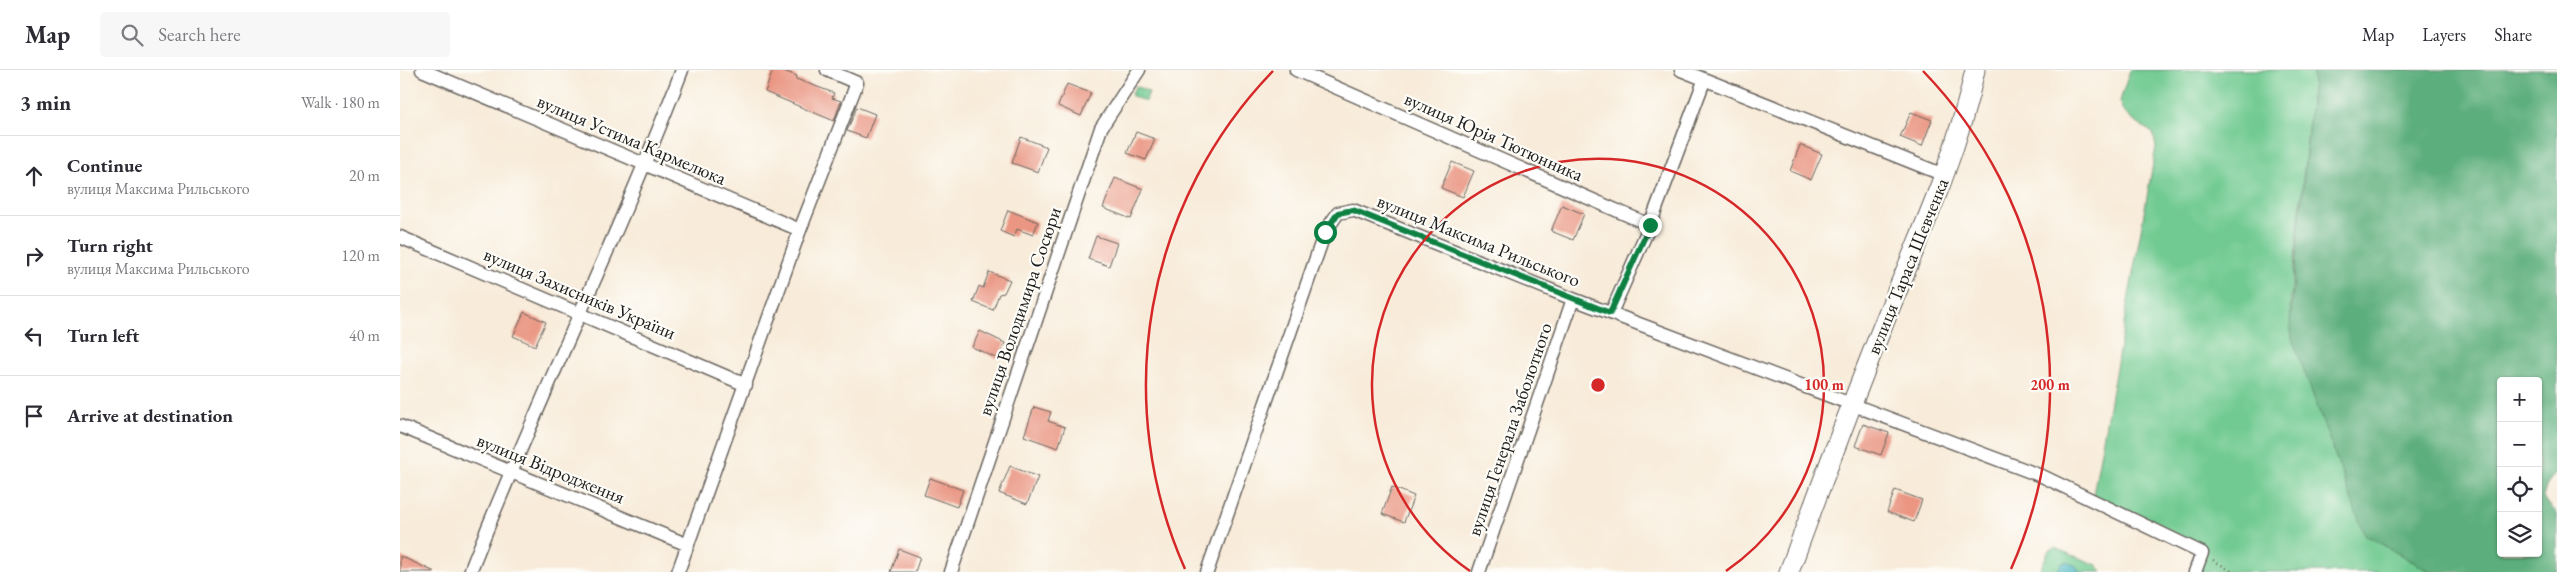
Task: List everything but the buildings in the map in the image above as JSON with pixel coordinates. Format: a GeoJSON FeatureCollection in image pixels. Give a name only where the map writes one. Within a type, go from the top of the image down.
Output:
{"type":"FeatureCollection","features":[{"type":"Feature","properties":{"kind":"street","name":"вулиця Устима Кармелюка"},"geometry":{"type":"LineString","coordinates":[[422,70],[800,230]]}},
{"type":"Feature","properties":{"kind":"street"},"geometry":{"type":"LineString","coordinates":[[470,572],[509,472],[646,166],[682,70]]}},
{"type":"Feature","properties":{"kind":"street"},"geometry":{"type":"LineString","coordinates":[[678,572],[800,230],[857,83],[827,70]]}},
{"type":"Feature","properties":{"kind":"street","name":"вулиця Володимира Сосюри"},"geometry":{"type":"LineString","coordinates":[[951,572],[1101,128],[1139,70]]}},
{"type":"Feature","properties":{"kind":"street","name":"вулиця Юрія Тютюнника"},"geometry":{"type":"LineString","coordinates":[[1296,70],[1650,225]]}},
{"type":"Feature","properties":{"kind":"street"},"geometry":{"type":"LineString","coordinates":[[1680,70],[1944,175]]}},
{"type":"Feature","properties":{"kind":"street","name":"вулиця Тараса Шевченка"},"geometry":{"type":"LineString","coordinates":[[1789,572],[1852,403],[1944,175],[1959,133],[1975,70]]}},
{"type":"Feature","properties":{"kind":"street"},"geometry":{"type":"LineString","coordinates":[[1610,313],[1650,225],[1704,81]]}},
{"type":"Feature","properties":{"kind":"street","name":"вулиця Максима Рильського"},"geometry":{"type":"LineString","coordinates":[[1207,572],[1325,232],[1338,213],[1353,210],[1610,313],[2044,477],[2202,553]]}},
{"type":"Feature","properties":{"kind":"street","name":"вулиця Захисників України"},"geometry":{"type":"LineString","coordinates":[[400,236],[746,385]]}},
{"type":"Feature","properties":{"kind":"street","name":"вулиця Генерала Заболотного"},"geometry":{"type":"LineString","coordinates":[[1479,572],[1574,299]]}},
{"type":"Feature","properties":{"kind":"street","name":"вулиця Відродження"},"geometry":{"type":"LineString","coordinates":[[400,426],[688,545]]}},
{"type":"Feature","properties":{"kind":"street"},"geometry":{"type":"LineString","coordinates":[[2195,572],[2202,553]]}},
{"type":"Feature","properties":{"kind":"path"},"geometry":{"type":"LineString","coordinates":[[2202,553],[2233,572]]}},
{"type":"Feature","properties":{"kind":"green space"},"geometry":{"type":"Polygon","coordinates":[[[2130,70],[2314,70],[2290,308],[2364,534],[2431,572],[2195,572],[2202,553],[2092,500],[2156,147],[2153,133],[2132,120],[2121,107],[2120,101],[2130,70]]]}},
{"type":"Feature","properties":{"kind":"green space"},"geometry":{"type":"Polygon","coordinates":[[[2314,70],[2557,70],[2557,471],[2547,484],[2543,498],[2557,513],[2557,572],[2431,572],[2364,534],[2292,338],[2290,322],[2314,70]]]}},
{"type":"Feature","properties":{"kind":"green space"},"geometry":{"type":"Polygon","coordinates":[[[1136,86],[1149,92],[1145,102],[1131,95],[1136,86]]]}},
{"type":"Feature","properties":{"kind":"green space"},"geometry":{"type":"Polygon","coordinates":[[[2055,548],[2097,565],[2102,572],[2039,572],[2049,550],[2055,548]]]}},
{"type":"Feature","properties":{"kind":"water"},"geometry":{"type":"Polygon","coordinates":[[[2067,562],[2076,566],[2080,572],[2057,572],[2062,563],[2067,562]]]}},
{"type":"Feature","properties":{"kind":"route"},"geometry":{"type":"LineString","coordinates":[[1325,232],[1338,213],[1353,210],[1610,313],[1650,225]]}}]}
